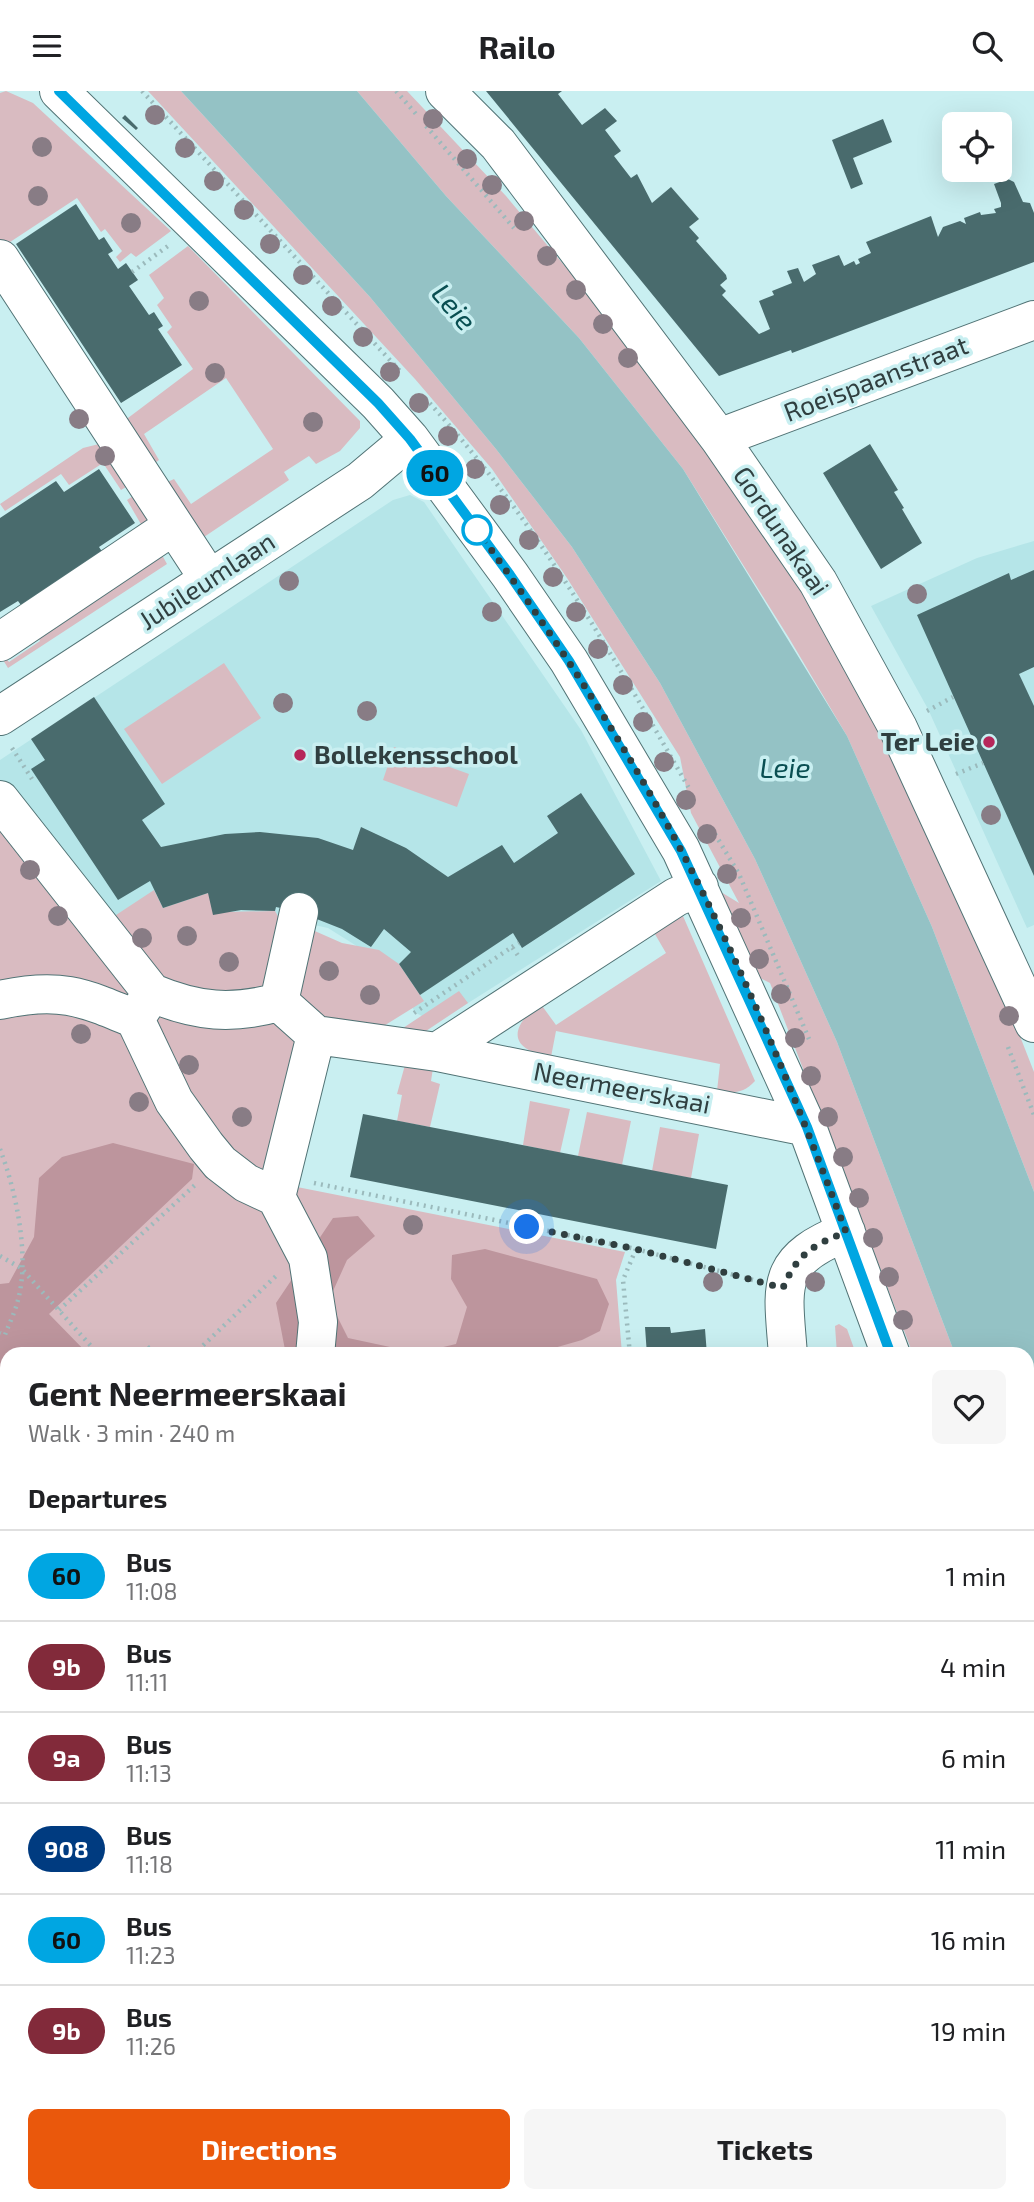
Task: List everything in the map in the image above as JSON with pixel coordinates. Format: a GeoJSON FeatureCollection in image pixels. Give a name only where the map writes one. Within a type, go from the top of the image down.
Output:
{"type":"FeatureCollection","features":[{"type":"Feature","properties":{"kind":"street"},"geometry":{"type":"LineString","coordinates":[[60,91],[312,335],[410,439],[510,575],[569,661],[620,745],[699,887],[807,1127],[888,1347]]}},
{"type":"Feature","properties":{"kind":"street","name":"Gordunakaai"},"geometry":{"type":"LineString","coordinates":[[444,91],[498,144],[719,438],[818,582],[898,728],[1020,1034]]}},
{"type":"Feature","properties":{"kind":"street"},"geometry":{"type":"LineString","coordinates":[[0,259],[209,579]]}},
{"type":"Feature","properties":{"kind":"street","name":"Roeispaanstraat"},"geometry":{"type":"LineString","coordinates":[[719,438],[1034,320]]}},
{"type":"Feature","properties":{"kind":"street","name":"Jubileumlaan"},"geometry":{"type":"LineString","coordinates":[[0,716],[360,481],[410,439]]}},
{"type":"Feature","properties":{"kind":"street"},"geometry":{"type":"LineString","coordinates":[[0,642],[173,526]]}},
{"type":"Feature","properties":{"kind":"street"},"geometry":{"type":"LineString","coordinates":[[0,800],[143,1006],[174,1101],[206,1146],[220,1163],[246,1184],[280,1186]]}},
{"type":"Feature","properties":{"kind":"street"},"geometry":{"type":"LineString","coordinates":[[437,1052],[676,897],[699,887]]}},
{"type":"Feature","properties":{"kind":"street"},"geometry":{"type":"LineString","coordinates":[[279,1002],[299,912]]}},
{"type":"Feature","properties":{"kind":"street"},"geometry":{"type":"LineString","coordinates":[[0,1000],[36,992],[143,1006],[196,1007],[231,1012],[279,1002]]}},
{"type":"Feature","properties":{"kind":"street"},"geometry":{"type":"LineString","coordinates":[[279,1002],[316,1035],[297,1104],[280,1186],[308,1258],[318,1322],[316,1347]]}},
{"type":"Feature","properties":{"kind":"street","name":"Neermeerskaai"},"geometry":{"type":"LineString","coordinates":[[316,1035],[437,1052],[807,1127]]}},
{"type":"Feature","properties":{"kind":"street"},"geometry":{"type":"LineString","coordinates":[[787,1347],[783,1288],[793,1264],[819,1243],[846,1232]]}},
{"type":"Feature","properties":{"kind":"path"},"geometry":{"type":"LineString","coordinates":[[396,91],[520,236]]}},
{"type":"Feature","properties":{"kind":"path"},"geometry":{"type":"LineString","coordinates":[[384,1045],[385,1033],[519,943]]}},
{"type":"Feature","properties":{"kind":"path"},"geometry":{"type":"LineString","coordinates":[[512,947],[520,958]]}},
{"type":"Feature","properties":{"kind":"path"},"geometry":{"type":"LineString","coordinates":[[1020,1034],[1034,1115]]}},
{"type":"Feature","properties":{"kind":"path"},"geometry":{"type":"LineString","coordinates":[[0,1149],[13,1185],[21,1268],[19,1297],[5,1335],[0,1333]]}},
{"type":"Feature","properties":{"kind":"path"},"geometry":{"type":"LineString","coordinates":[[280,1186],[636,1249],[783,1288]]}},
{"type":"Feature","properties":{"kind":"path"},"geometry":{"type":"LineString","coordinates":[[59,1310],[169,1209]]}},
{"type":"Feature","properties":{"kind":"path"},"geometry":{"type":"LineString","coordinates":[[629,1347],[623,1280],[636,1249]]}},
{"type":"Feature","properties":{"kind":"path"},"geometry":{"type":"LineString","coordinates":[[0,1256],[21,1268],[92,1347]]}},
{"type":"Feature","properties":{"kind":"path"},"geometry":{"type":"LineString","coordinates":[[200,1347],[251,1299]]}},
{"type":"Feature","properties":{"kind":"shaded area"},"geometry":{"type":"Polygon","coordinates":[[[6,91],[33,103],[171,231],[136,257],[131,253],[120,262],[116,257],[122,251],[105,229],[101,232],[77,198],[4,246],[0,240],[0,93],[6,91]]]}},
{"type":"Feature","properties":{"kind":"shaded area"},"geometry":{"type":"Polygon","coordinates":[[[148,91],[181,91],[370,297],[496,449],[572,547],[660,683],[755,859],[837,1042],[952,1347],[910,1347],[770,983],[756,976],[716,889],[739,903],[691,813],[680,757],[567,578],[492,469],[415,379],[148,91]]]}},
{"type":"Feature","properties":{"kind":"shaded area"},"geometry":{"type":"Polygon","coordinates":[[[357,91],[407,91],[506,196],[616,327],[817,606],[977,926],[1034,1072],[1034,1192],[932,927],[847,736],[789,638],[683,469],[579,338],[446,196],[357,91]]]}},
{"type":"Feature","properties":{"kind":"shaded area"},"geometry":{"type":"Polygon","coordinates":[[[188,246],[360,421],[360,428],[340,451],[316,464],[309,456],[284,472],[289,480],[201,539],[159,486],[174,479],[191,504],[273,449],[226,378],[144,434],[159,460],[148,468],[120,424],[193,369],[167,332],[172,327],[157,305],[164,298],[149,275],[188,246]]]}},
{"type":"Feature","properties":{"kind":"shaded area"},"geometry":{"type":"Polygon","coordinates":[[[99,444],[133,483],[121,490],[103,463],[69,485],[61,474],[5,511],[0,504],[83,448],[99,444]]]}},
{"type":"Feature","properties":{"kind":"shaded area"},"geometry":{"type":"Polygon","coordinates":[[[139,492],[158,521],[142,526],[127,500],[139,492]]]}},
{"type":"Feature","properties":{"kind":"shaded area","name":"Bollekensschool"},"geometry":{"type":"Polygon","coordinates":[[[410,495],[424,502],[581,730],[661,881],[446,1017],[428,1019],[416,1013],[379,960],[328,928],[273,916],[126,944],[0,787],[0,760],[393,500],[410,495]]]}},
{"type":"Feature","properties":{"kind":"shaded area","name":"Ter Leie"},"geometry":{"type":"Polygon","coordinates":[[[1034,541],[1034,925],[1027,928],[928,709],[871,606],[977,558],[1034,541]]]}},
{"type":"Feature","properties":{"kind":"shaded area"},"geometry":{"type":"Polygon","coordinates":[[[162,555],[167,564],[8,668],[0,655],[1,651],[9,662],[40,641],[37,635],[162,555]]]}},
{"type":"Feature","properties":{"kind":"shaded area"},"geometry":{"type":"Polygon","coordinates":[[[224,663],[261,718],[162,784],[124,729],[224,663]]]}},
{"type":"Feature","properties":{"kind":"shaded area"},"geometry":{"type":"Polygon","coordinates":[[[394,747],[469,774],[457,807],[383,780],[394,747]]]}},
{"type":"Feature","properties":{"kind":"shaded area"},"geometry":{"type":"Polygon","coordinates":[[[0,816],[133,985],[275,1016],[292,1030],[296,1048],[292,1186],[625,1252],[616,1280],[621,1347],[0,1347],[0,816]]]}},
{"type":"Feature","properties":{"kind":"shaded area"},"geometry":{"type":"Polygon","coordinates":[[[154,890],[163,908],[208,893],[224,912],[275,911],[284,927],[266,986],[251,996],[173,994],[113,917],[154,890]]]}},
{"type":"Feature","properties":{"kind":"shaded area"},"geometry":{"type":"Polygon","coordinates":[[[675,916],[683,916],[755,1081],[751,1085],[738,1092],[717,1091],[720,1064],[556,1031],[551,1057],[527,1049],[520,1043],[518,1036],[523,1021],[540,1003],[556,1025],[666,953],[652,929],[675,916]]]}},
{"type":"Feature","properties":{"kind":"shaded area"},"geometry":{"type":"Polygon","coordinates":[[[308,928],[342,943],[379,950],[399,964],[424,1001],[374,1032],[320,1019],[296,991],[308,928]]]}},
{"type":"Feature","properties":{"kind":"shaded area"},"geometry":{"type":"Polygon","coordinates":[[[459,991],[468,1003],[414,1039],[394,1034],[459,991]]]}},
{"type":"Feature","properties":{"kind":"shaded area"},"geometry":{"type":"Polygon","coordinates":[[[405,1065],[433,1068],[431,1081],[440,1084],[430,1127],[397,1121],[402,1095],[397,1094],[405,1065]]]}},
{"type":"Feature","properties":{"kind":"shaded area"},"geometry":{"type":"Polygon","coordinates":[[[530,1101],[570,1109],[560,1153],[523,1145],[530,1101]]]}},
{"type":"Feature","properties":{"kind":"shaded area"},"geometry":{"type":"Polygon","coordinates":[[[587,1112],[631,1121],[622,1165],[578,1156],[587,1112]]]}},
{"type":"Feature","properties":{"kind":"shaded area"},"geometry":{"type":"Polygon","coordinates":[[[660,1127],[699,1134],[691,1178],[652,1171],[660,1127]]]}},
{"type":"Feature","properties":{"kind":"shaded area"},"geometry":{"type":"Polygon","coordinates":[[[113,1143],[194,1164],[192,1179],[49,1314],[81,1347],[0,1347],[0,1284],[9,1283],[34,1237],[39,1178],[62,1157],[113,1143]]]}},
{"type":"Feature","properties":{"kind":"shaded area"},"geometry":{"type":"Polygon","coordinates":[[[358,1216],[375,1236],[347,1260],[329,1300],[348,1338],[390,1347],[284,1347],[276,1303],[333,1218],[358,1216]]]}},
{"type":"Feature","properties":{"kind":"shaded area"},"geometry":{"type":"Polygon","coordinates":[[[485,1249],[597,1279],[609,1304],[600,1331],[558,1347],[443,1347],[456,1344],[467,1307],[451,1279],[452,1255],[485,1249]]]}},
{"type":"Feature","properties":{"kind":"shaded area"},"geometry":{"type":"Polygon","coordinates":[[[839,1324],[847,1329],[853,1347],[836,1347],[835,1326],[839,1324]]]}},
{"type":"Feature","properties":{"kind":"water","name":"Leie"},"geometry":{"type":"Polygon","coordinates":[[[181,91],[357,91],[446,196],[579,338],[683,469],[847,736],[932,927],[1034,1192],[1034,1347],[952,1347],[837,1042],[755,859],[660,683],[572,547],[496,449],[370,297],[181,91]]]}},
{"type":"Feature","properties":{"kind":"building"},"geometry":{"type":"Polygon","coordinates":[[[486,91],[562,91],[558,94],[582,125],[605,108],[617,121],[605,130],[621,151],[614,156],[631,178],[637,174],[652,203],[671,187],[699,219],[689,227],[699,238],[696,241],[726,275],[727,279],[720,285],[726,291],[722,295],[759,334],[770,329],[759,301],[774,295],[772,291],[792,283],[787,271],[798,268],[804,282],[816,274],[812,265],[839,255],[844,266],[854,261],[856,265],[860,263],[858,259],[871,253],[866,242],[931,216],[938,237],[943,227],[960,221],[966,224],[964,218],[980,212],[981,215],[996,213],[994,209],[1001,207],[1001,203],[994,184],[1000,182],[1014,182],[1023,202],[1030,203],[1034,213],[1034,262],[792,353],[791,350],[719,376],[486,91]]]}},
{"type":"Feature","properties":{"kind":"building"},"geometry":{"type":"Polygon","coordinates":[[[125,115],[138,128],[136,130],[122,118],[125,115]]]}},
{"type":"Feature","properties":{"kind":"building"},"geometry":{"type":"Polygon","coordinates":[[[883,119],[892,142],[853,158],[863,184],[851,189],[832,140],[883,119]]]}},
{"type":"Feature","properties":{"kind":"building"},"geometry":{"type":"Polygon","coordinates":[[[76,204],[99,240],[104,237],[113,251],[108,254],[118,269],[126,263],[138,280],[129,286],[149,315],[154,312],[163,326],[158,329],[182,365],[121,403],[16,244],[76,204]]]}},
{"type":"Feature","properties":{"kind":"building"},"geometry":{"type":"Polygon","coordinates":[[[870,444],[898,490],[894,492],[922,543],[881,569],[823,473],[870,444]]]}},
{"type":"Feature","properties":{"kind":"building"},"geometry":{"type":"Polygon","coordinates":[[[99,469],[135,523],[99,547],[107,559],[26,612],[18,601],[0,612],[0,518],[56,481],[64,492],[99,469]]]}},
{"type":"Feature","properties":{"kind":"building"},"geometry":{"type":"Polygon","coordinates":[[[1034,570],[1034,667],[1019,674],[1034,706],[1034,876],[917,615],[1009,573],[1011,580],[1034,570]]]}},
{"type":"Feature","properties":{"kind":"building"},"geometry":{"type":"Polygon","coordinates":[[[94,697],[165,804],[142,820],[161,847],[225,834],[260,832],[318,838],[353,850],[361,827],[406,848],[448,877],[502,845],[514,863],[558,833],[547,816],[581,793],[635,874],[522,948],[513,933],[420,995],[399,964],[411,952],[384,929],[371,947],[342,929],[299,912],[276,907],[275,911],[241,910],[213,915],[208,893],[163,908],[150,881],[118,900],[31,769],[45,760],[31,739],[94,697]]]}},
{"type":"Feature","properties":{"kind":"building"},"geometry":{"type":"Polygon","coordinates":[[[363,1114],[728,1185],[716,1249],[350,1177],[363,1114]]]}},
{"type":"Feature","properties":{"kind":"building"},"geometry":{"type":"Polygon","coordinates":[[[645,1327],[670,1327],[671,1333],[705,1329],[706,1347],[646,1347],[645,1327]]]}},
{"type":"Feature","properties":{"kind":"bus line","name":"60"},"geometry":{"type":"LineString","coordinates":[[59,91],[312,335],[378,403],[410,439],[510,575],[569,661],[681,851],[699,887],[807,1127],[888,1347]]}},
{"type":"Feature","properties":{"kind":"place","name":"Ter Leie"},"geometry":{"type":"Point","coordinates":[989,742]}},
{"type":"Feature","properties":{"kind":"place","name":"Bollekensschool"},"geometry":{"type":"Point","coordinates":[300,755]}},
{"type":"Feature","properties":{"kind":"route"},"geometry":{"type":"LineString","coordinates":[[477,530],[569,661],[681,851],[807,1127],[846,1232],[819,1243],[793,1264],[783,1288],[636,1249],[527,1227]]}}]}
